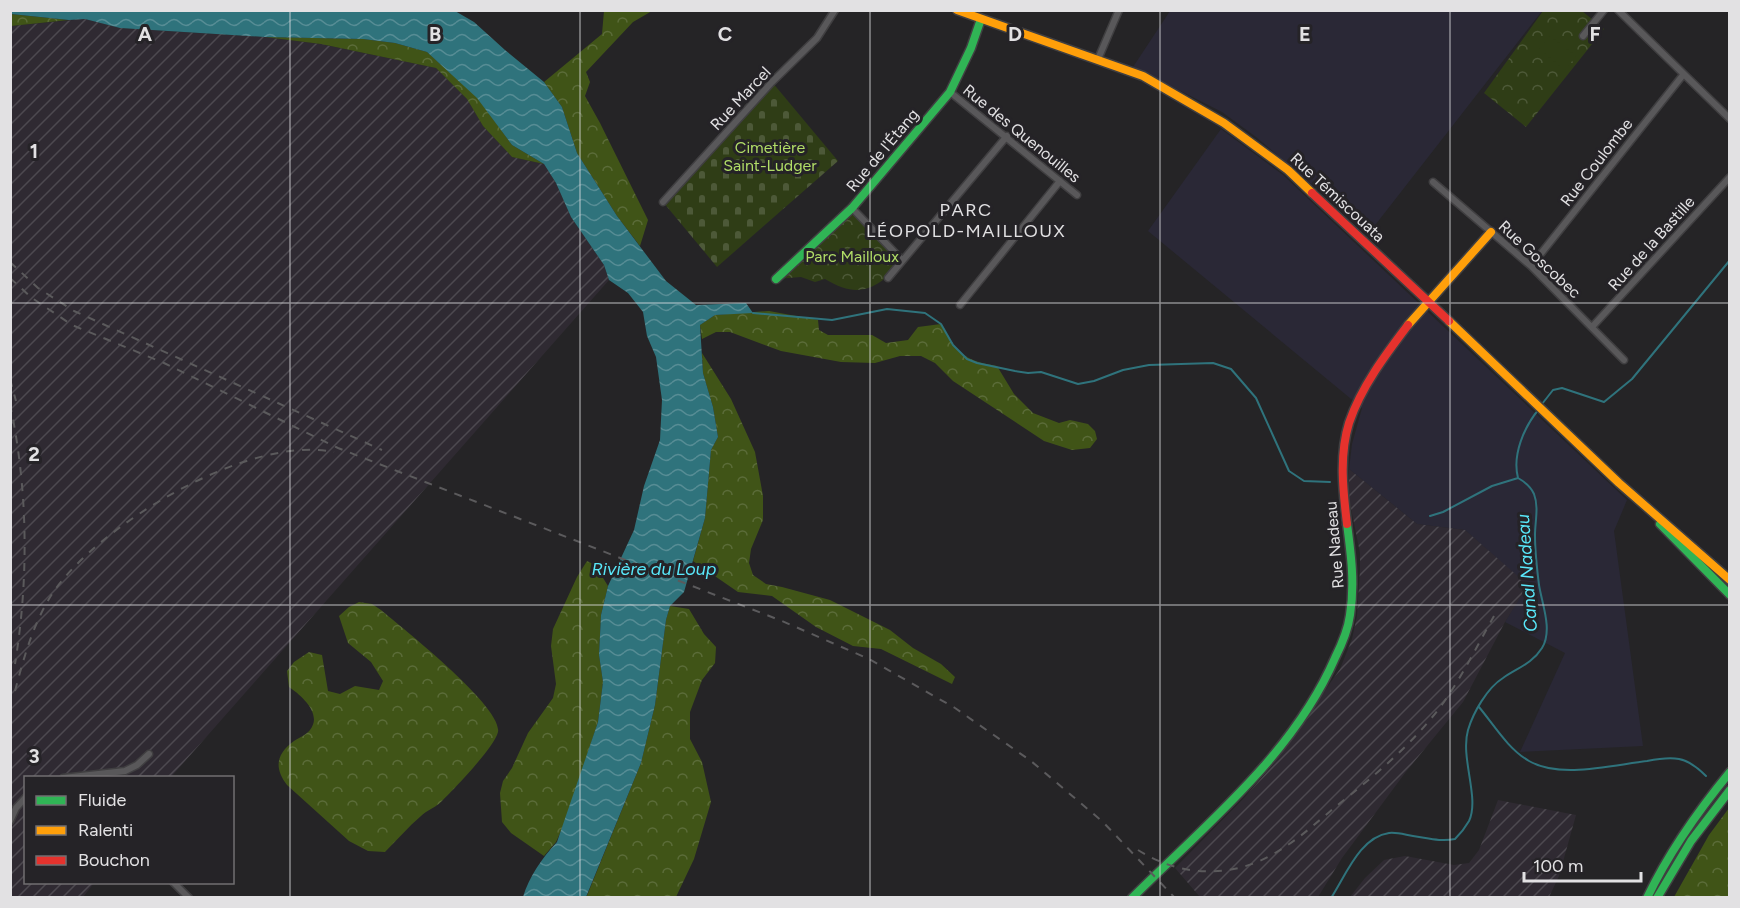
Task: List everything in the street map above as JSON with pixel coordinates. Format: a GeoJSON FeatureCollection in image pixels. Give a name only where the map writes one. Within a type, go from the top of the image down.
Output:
{"type":"FeatureCollection","features":[{"type":"Feature","properties":{"kind":"main road","name":"Rue Témiscouata"},"geometry":{"type":"LineString","coordinates":[[957,10],[1143,76],[1224,123],[1288,170],[1638,499],[1730,580]]}},
{"type":"Feature","properties":{"kind":"main road","name":"Rue de l'Étang"},"geometry":{"type":"LineString","coordinates":[[776,279],[852,208],[950,92],[971,48],[981,19]]}},
{"type":"Feature","properties":{"kind":"main road","name":"Rue Nadeau"},"geometry":{"type":"LineString","coordinates":[[1132,897],[1212,821],[1264,765],[1285,739],[1335,661],[1346,633],[1353,594],[1353,569],[1343,482],[1344,448],[1350,422],[1388,350],[1427,301],[1491,232]]}},
{"type":"Feature","properties":{"kind":"main road","name":"Rue Témiscouata"},"geometry":{"type":"LineString","coordinates":[[1638,499],[1680,546],[1730,595]]}},
{"type":"Feature","properties":{"kind":"main road"},"geometry":{"type":"LineString","coordinates":[[1647,897],[1689,824],[1730,772]]}},
{"type":"Feature","properties":{"kind":"main road"},"geometry":{"type":"LineString","coordinates":[[1658,897],[1691,842],[1730,790]]}},
{"type":"Feature","properties":{"kind":"street","name":"Rue Marcel"},"geometry":{"type":"LineString","coordinates":[[663,202],[772,82],[817,38],[835,10]]}},
{"type":"Feature","properties":{"kind":"street"},"geometry":{"type":"LineString","coordinates":[[1098,59],[1119,10]]}},
{"type":"Feature","properties":{"kind":"street"},"geometry":{"type":"LineString","coordinates":[[1583,36],[1604,10]]}},
{"type":"Feature","properties":{"kind":"street"},"geometry":{"type":"LineString","coordinates":[[1618,10],[1730,119]]}},
{"type":"Feature","properties":{"kind":"street","name":"Rue Coulombe"},"geometry":{"type":"LineString","coordinates":[[1531,266],[1683,75]]}},
{"type":"Feature","properties":{"kind":"street","name":"Rue des Quenouilles"},"geometry":{"type":"LineString","coordinates":[[950,92],[1077,195]]}},
{"type":"Feature","properties":{"kind":"street"},"geometry":{"type":"LineString","coordinates":[[888,278],[1006,136]]}},
{"type":"Feature","properties":{"kind":"street","name":"Rue de la Bastille"},"geometry":{"type":"LineString","coordinates":[[1592,327],[1730,177]]}},
{"type":"Feature","properties":{"kind":"street"},"geometry":{"type":"LineString","coordinates":[[960,305],[1060,181]]}},
{"type":"Feature","properties":{"kind":"street","name":"Rue Goscobec"},"geometry":{"type":"LineString","coordinates":[[1434,182],[1531,266],[1624,360]]}},
{"type":"Feature","properties":{"kind":"street"},"geometry":{"type":"LineString","coordinates":[[852,208],[902,260]]}},
{"type":"Feature","properties":{"kind":"street"},"geometry":{"type":"LineString","coordinates":[[82,776],[124,771],[137,765],[150,754]]}},
{"type":"Feature","properties":{"kind":"street"},"geometry":{"type":"LineString","coordinates":[[10,821],[16,808],[24,799]]}},
{"type":"Feature","properties":{"kind":"street"},"geometry":{"type":"LineString","coordinates":[[175,884],[189,897]]}},
{"type":"Feature","properties":{"kind":"shaded area"},"geometry":{"type":"Polygon","coordinates":[[[1170,11],[1542,11],[1369,233],[1256,137],[1222,112],[1133,67],[1170,11]]]}},
{"type":"Feature","properties":{"kind":"shaded area"},"geometry":{"type":"Polygon","coordinates":[[[85,19],[120,28],[265,37],[320,44],[436,68],[467,99],[483,126],[512,157],[544,164],[556,183],[571,217],[604,265],[609,280],[172,776],[24,776],[24,884],[93,884],[83,897],[11,898],[11,26],[85,19]]]}},
{"type":"Feature","properties":{"kind":"shaded area"},"geometry":{"type":"Polygon","coordinates":[[[1221,129],[1283,175],[1627,500],[1614,531],[1643,746],[1520,752],[1565,653],[1505,622],[1527,585],[1465,530],[1417,524],[1349,469],[1352,444],[1362,408],[1148,231],[1221,129]]]}},
{"type":"Feature","properties":{"kind":"shaded area"},"geometry":{"type":"Polygon","coordinates":[[[1349,469],[1417,524],[1465,530],[1528,585],[1505,622],[1463,702],[1405,773],[1342,858],[1318,897],[1200,897],[1175,868],[1272,766],[1340,669],[1352,639],[1357,616],[1360,553],[1349,498],[1349,469]]]}},
{"type":"Feature","properties":{"kind":"shaded area"},"geometry":{"type":"Polygon","coordinates":[[[1498,800],[1576,815],[1559,876],[1549,897],[1350,897],[1365,878],[1384,860],[1405,856],[1454,865],[1469,863],[1479,850],[1498,800]]]}},
{"type":"Feature","properties":{"kind":"green space"},"geometry":{"type":"Polygon","coordinates":[[[604,11],[652,11],[633,22],[586,72],[590,82],[585,96],[648,220],[640,246],[617,216],[577,153],[562,107],[544,82],[602,34],[604,11]]]}},
{"type":"Feature","properties":{"kind":"green space"},"geometry":{"type":"Polygon","coordinates":[[[1543,11],[1582,11],[1604,29],[1526,127],[1484,93],[1543,11]]]}},
{"type":"Feature","properties":{"kind":"green space"},"geometry":{"type":"Polygon","coordinates":[[[10,14],[69,20],[11,26],[10,14]]]}},
{"type":"Feature","properties":{"kind":"green space"},"geometry":{"type":"Polygon","coordinates":[[[1550,36],[1576,56],[1565,70],[1539,49],[1550,36]]]}},
{"type":"Feature","properties":{"kind":"green space"},"geometry":{"type":"Polygon","coordinates":[[[265,37],[363,39],[395,43],[427,52],[477,97],[512,145],[544,164],[512,157],[483,126],[467,99],[436,68],[321,44],[265,37]]]}},
{"type":"Feature","properties":{"kind":"green space","name":"Cimetière Saint-Ludger"},"geometry":{"type":"Polygon","coordinates":[[[772,82],[838,161],[717,267],[663,202],[772,82]]]}},
{"type":"Feature","properties":{"kind":"green space","name":"Parc Mailloux"},"geometry":{"type":"Polygon","coordinates":[[[852,208],[902,260],[885,278],[868,288],[858,290],[848,289],[825,279],[815,282],[801,277],[776,279],[852,208]]]}},
{"type":"Feature","properties":{"kind":"green space"},"geometry":{"type":"Polygon","coordinates":[[[769,311],[818,320],[819,330],[828,335],[872,335],[886,343],[908,340],[918,327],[941,324],[962,354],[976,361],[997,366],[1014,394],[1033,413],[1059,423],[1070,420],[1088,424],[1095,431],[1097,439],[1090,448],[1072,450],[1044,441],[953,381],[935,363],[921,356],[900,356],[875,363],[841,362],[781,351],[730,332],[716,332],[702,339],[700,325],[715,315],[769,311]]]}},
{"type":"Feature","properties":{"kind":"green space"},"geometry":{"type":"Polygon","coordinates":[[[702,353],[731,399],[755,452],[763,496],[763,520],[751,549],[749,563],[753,575],[766,584],[830,600],[890,630],[913,648],[941,664],[955,677],[952,684],[881,649],[853,646],[816,627],[772,596],[738,592],[693,561],[705,518],[711,450],[718,437],[713,407],[703,373],[702,353]]]}},
{"type":"Feature","properties":{"kind":"green space"},"geometry":{"type":"Polygon","coordinates":[[[587,561],[595,565],[608,586],[601,615],[599,655],[603,682],[598,722],[565,822],[556,842],[544,856],[511,833],[502,822],[500,793],[503,781],[512,768],[528,733],[553,698],[556,684],[551,646],[553,629],[587,561]]]}},
{"type":"Feature","properties":{"kind":"green space"},"geometry":{"type":"Polygon","coordinates":[[[359,602],[372,604],[381,610],[449,668],[485,705],[495,720],[498,732],[489,748],[454,789],[440,803],[416,820],[385,852],[368,851],[349,841],[287,785],[279,767],[283,751],[309,731],[314,718],[309,706],[289,687],[287,671],[294,662],[309,652],[322,655],[328,691],[340,694],[355,686],[379,690],[383,681],[371,662],[348,643],[339,616],[359,602]]]}},
{"type":"Feature","properties":{"kind":"green space"},"geometry":{"type":"Polygon","coordinates":[[[670,606],[689,609],[704,634],[716,647],[715,663],[702,680],[690,712],[690,739],[702,762],[711,802],[694,859],[676,897],[586,898],[641,763],[655,705],[666,620],[670,606]]]}},
{"type":"Feature","properties":{"kind":"green space"},"geometry":{"type":"Polygon","coordinates":[[[1729,808],[1729,897],[1674,897],[1709,835],[1729,808]]]}},
{"type":"Feature","properties":{"kind":"water","name":"Rivière du Loup"},"geometry":{"type":"Polygon","coordinates":[[[10,11],[455,11],[474,22],[544,82],[562,107],[577,153],[617,216],[666,281],[696,305],[746,303],[753,313],[715,315],[700,325],[703,373],[713,407],[718,437],[711,450],[705,518],[684,592],[670,606],[666,620],[655,705],[641,763],[586,897],[523,897],[537,868],[557,842],[598,722],[603,682],[599,655],[601,615],[608,586],[634,530],[644,486],[660,440],[662,400],[656,357],[647,336],[643,312],[628,293],[609,280],[604,265],[571,217],[556,183],[544,164],[512,145],[477,98],[427,52],[395,43],[363,39],[265,37],[120,28],[85,19],[69,20],[11,14],[10,11]]]}},
{"type":"Feature","properties":{"kind":"waterway"},"geometry":{"type":"LineString","coordinates":[[1542,404],[1553,390],[1562,388],[1604,402],[1632,379],[1730,260]]}},
{"type":"Feature","properties":{"kind":"waterway"},"geometry":{"type":"LineString","coordinates":[[753,313],[832,320],[887,309],[925,313],[941,324],[953,345],[967,359],[1015,371],[1041,372],[1078,384],[1094,381],[1123,370],[1149,365],[1213,363],[1231,369],[1256,398],[1289,471],[1304,481],[1330,482]]}},
{"type":"Feature","properties":{"kind":"waterway"},"geometry":{"type":"LineString","coordinates":[[1518,478],[1518,451],[1524,433],[1539,409]]}},
{"type":"Feature","properties":{"kind":"waterway"},"geometry":{"type":"LineString","coordinates":[[1430,516],[1443,512],[1492,486],[1518,478]]}},
{"type":"Feature","properties":{"kind":"waterway","name":"Canal Nadeau"},"geometry":{"type":"LineString","coordinates":[[1331,898],[1355,858],[1362,849],[1379,836],[1395,833],[1450,840],[1455,839],[1469,821],[1472,801],[1466,741],[1470,723],[1481,701],[1491,688],[1534,658],[1542,648],[1547,633],[1536,560],[1537,509],[1533,491],[1518,478]]}},
{"type":"Feature","properties":{"kind":"waterway"},"geometry":{"type":"LineString","coordinates":[[1479,707],[1514,750],[1529,761],[1542,766],[1571,770],[1603,768],[1671,758],[1687,762],[1706,776]]}},
{"type":"Feature","properties":{"kind":"railway"},"geometry":{"type":"LineString","coordinates":[[10,262],[38,288],[74,311],[382,450]]}},
{"type":"Feature","properties":{"kind":"railway"},"geometry":{"type":"LineString","coordinates":[[10,278],[32,298],[72,325],[164,363],[338,448],[782,621],[869,659],[955,708],[1031,761],[1103,822],[1175,898]]}},
{"type":"Feature","properties":{"kind":"railway"},"geometry":{"type":"LineString","coordinates":[[10,379],[16,401]]}},
{"type":"Feature","properties":{"kind":"railway"},"geometry":{"type":"LineString","coordinates":[[10,404],[20,468],[24,534],[23,599],[15,664]]}},
{"type":"Feature","properties":{"kind":"railway"},"geometry":{"type":"LineString","coordinates":[[15,691],[34,629],[45,605],[74,567],[104,540],[139,514],[178,490],[220,471],[261,457],[299,450],[334,452]]}},
{"type":"Feature","properties":{"kind":"railway"},"geometry":{"type":"LineString","coordinates":[[1138,850],[1171,866],[1206,871],[1224,871],[1241,867],[1275,853],[1302,835],[1370,779],[1419,732],[1449,695],[1494,616]]}},
{"type":"Feature","properties":{"kind":"traffic: fast"},"geometry":{"type":"LineString","coordinates":[[776,279],[852,208],[950,92],[971,48],[981,19]]}},
{"type":"Feature","properties":{"kind":"traffic: fast"},"geometry":{"type":"LineString","coordinates":[[1132,898],[1245,787],[1296,726],[1317,693],[1340,647],[1349,621],[1352,580],[1347,524]]}},
{"type":"Feature","properties":{"kind":"traffic: fast"},"geometry":{"type":"LineString","coordinates":[[1660,524],[1730,595]]}},
{"type":"Feature","properties":{"kind":"traffic: fast"},"geometry":{"type":"LineString","coordinates":[[1647,898],[1685,832],[1730,772]]}},
{"type":"Feature","properties":{"kind":"traffic: fast"},"geometry":{"type":"LineString","coordinates":[[1657,898],[1691,841],[1730,790]]}},
{"type":"Feature","properties":{"kind":"traffic: slow"},"geometry":{"type":"LineString","coordinates":[[957,10],[1143,76],[1224,123],[1288,170],[1312,193]]}},
{"type":"Feature","properties":{"kind":"traffic: slow"},"geometry":{"type":"LineString","coordinates":[[1408,325],[1491,232]]}},
{"type":"Feature","properties":{"kind":"traffic: slow"},"geometry":{"type":"LineString","coordinates":[[1449,321],[1619,483],[1730,580]]}},
{"type":"Feature","properties":{"kind":"traffic: jam"},"geometry":{"type":"LineString","coordinates":[[1312,193],[1449,321]]}},
{"type":"Feature","properties":{"kind":"traffic: jam"},"geometry":{"type":"LineString","coordinates":[[1347,524],[1343,460],[1349,423],[1367,384],[1408,325]]}},
{"type":"Feature","properties":{"kind":"district","name":"PARC LÉOPOLD-MAILLOUX"},"geometry":{"type":"Point","coordinates":[966,220]}}]}
